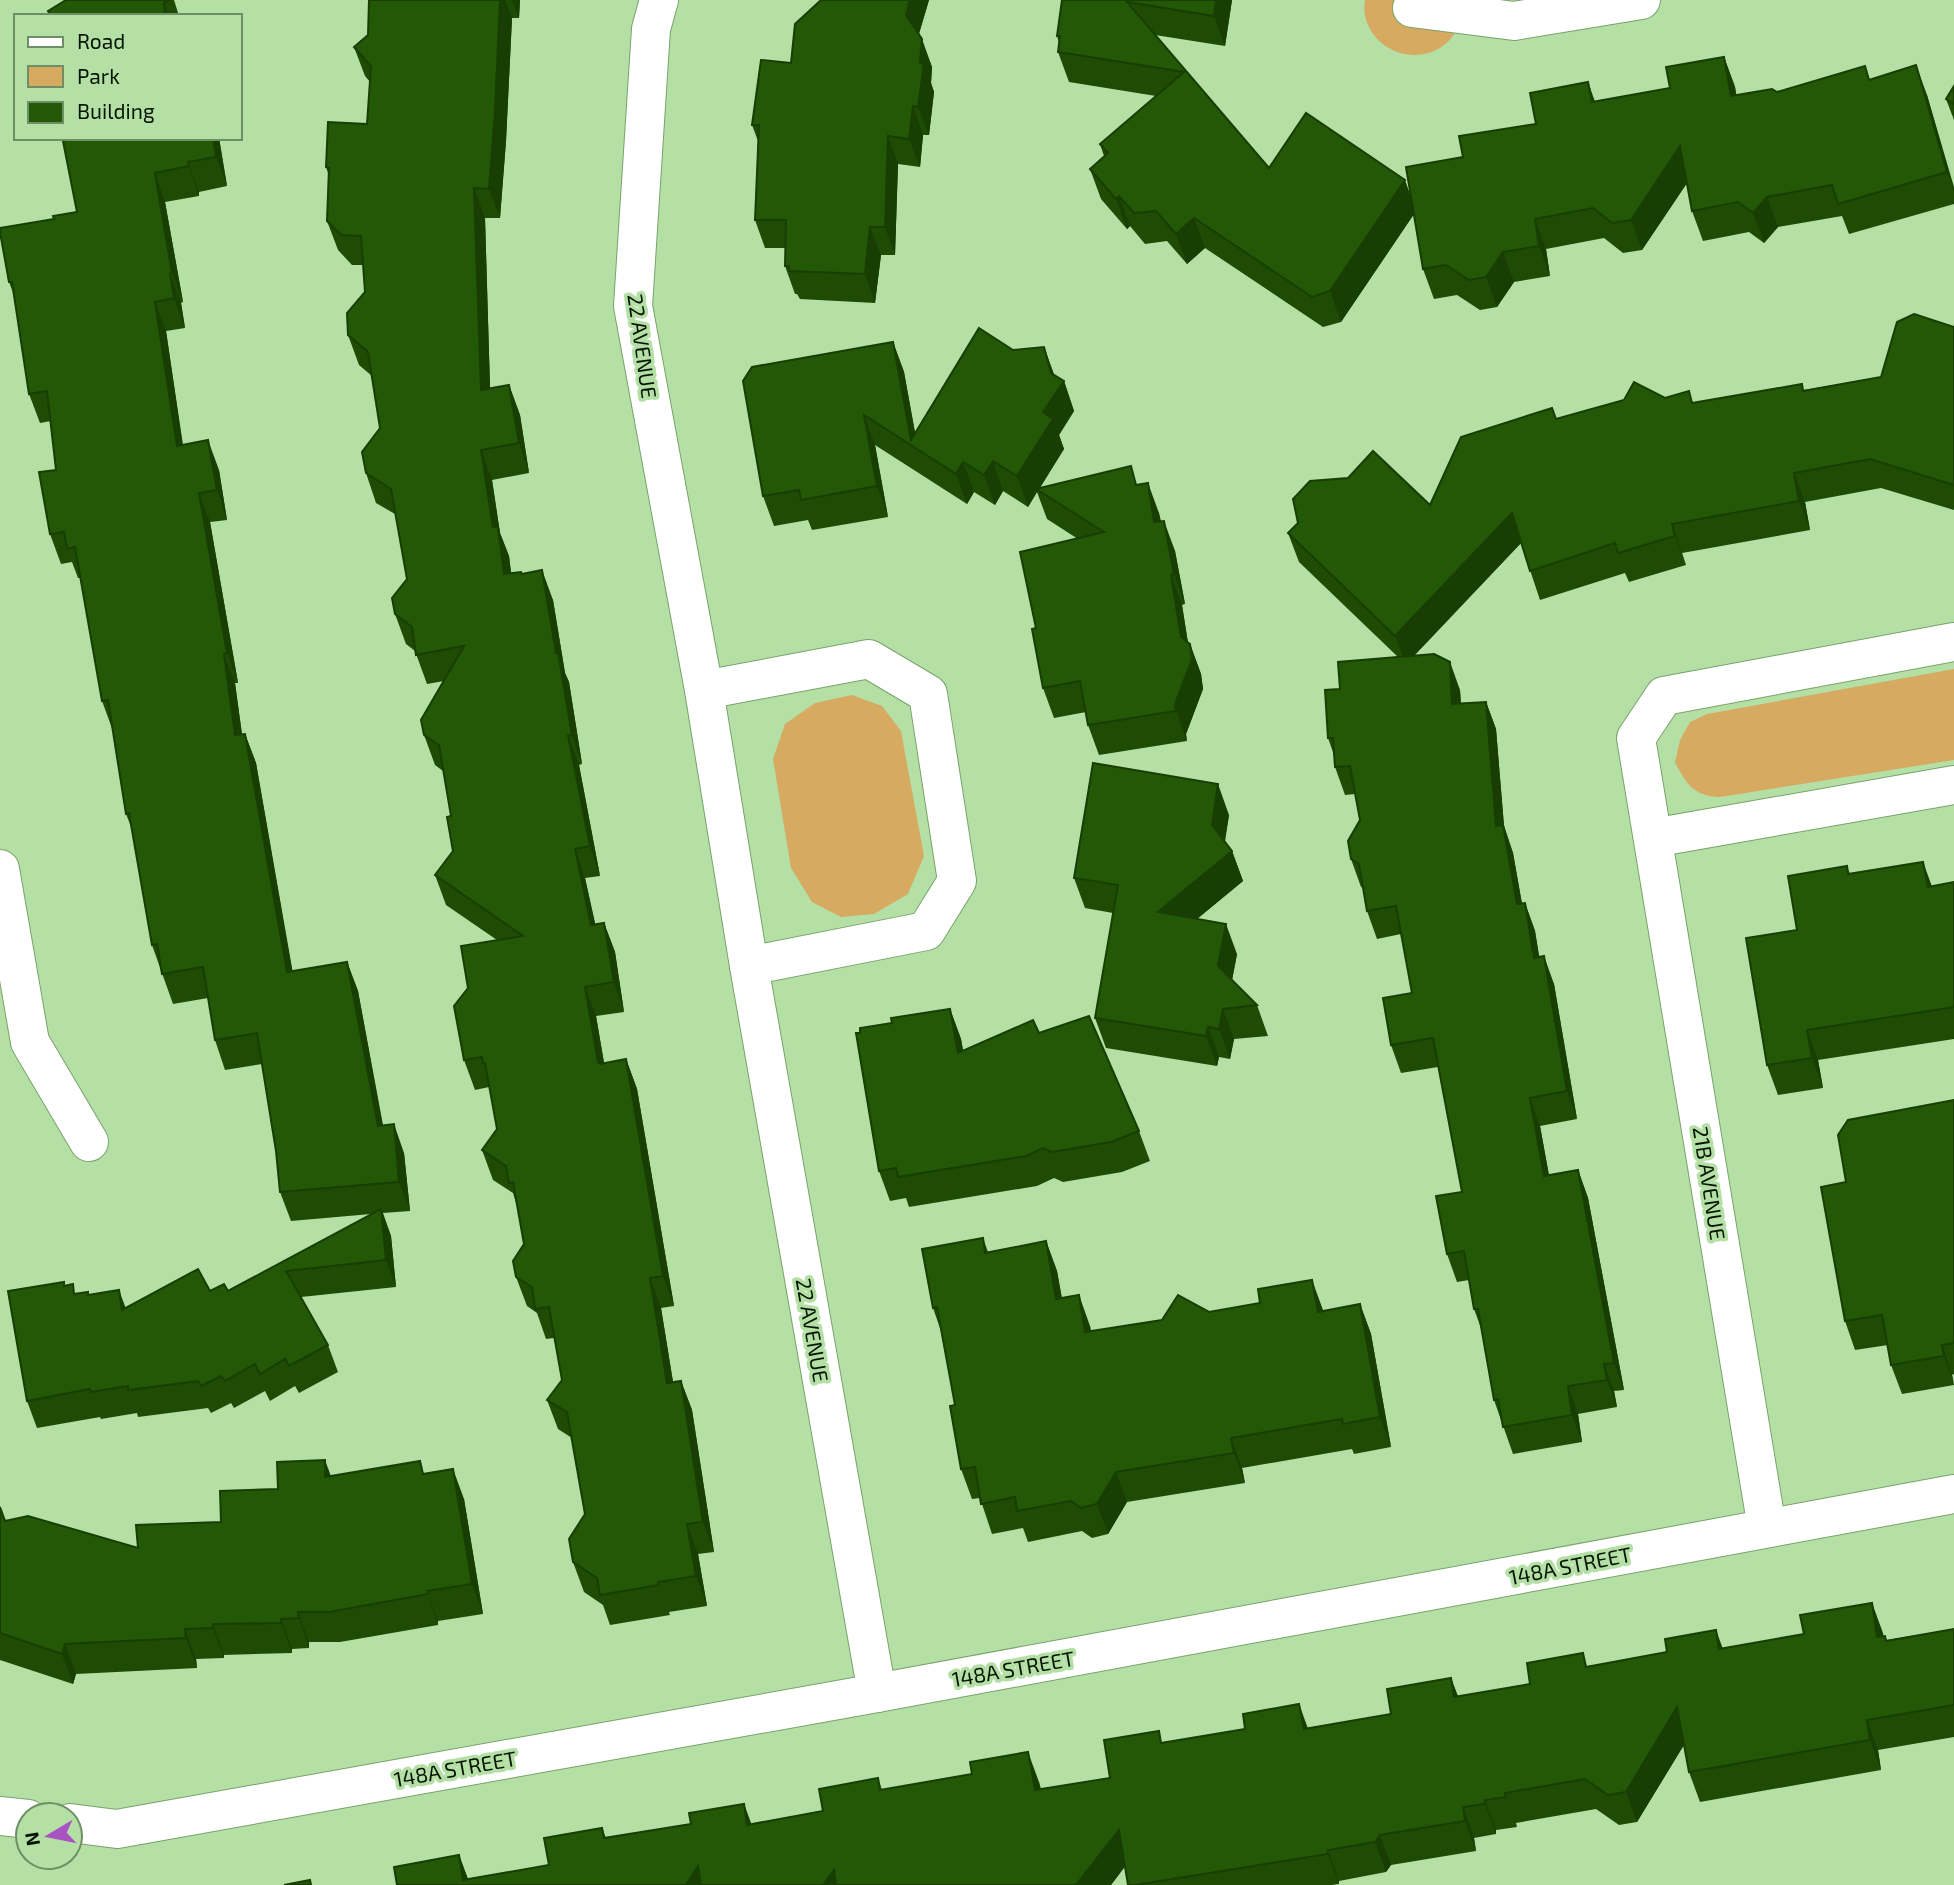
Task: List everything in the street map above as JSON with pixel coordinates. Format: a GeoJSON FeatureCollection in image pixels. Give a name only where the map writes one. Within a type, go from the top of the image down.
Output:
{"type":"FeatureCollection","features":[{"type":"Feature","properties":{"kind":"street","name":"22 AVENUE"},"geometry":{"type":"LineString","coordinates":[[659,0],[651,30],[633,306],[704,690],[749,966],[877,1693]]}},
{"type":"Feature","properties":{"kind":"street"},"geometry":{"type":"LineString","coordinates":[[1412,8],[1514,21],[1641,0]]}},
{"type":"Feature","properties":{"kind":"street","name":"21B AVENUE"},"geometry":{"type":"LineString","coordinates":[[1767,1528],[1636,738],[1664,696],[1954,642]]}},
{"type":"Feature","properties":{"kind":"street"},"geometry":{"type":"LineString","coordinates":[[704,690],[869,659],[928,694],[957,881],[926,931],[749,966]]}},
{"type":"Feature","properties":{"kind":"street"},"geometry":{"type":"LineString","coordinates":[[1653,838],[1954,785]]}},
{"type":"Feature","properties":{"kind":"street"},"geometry":{"type":"LineString","coordinates":[[0,869],[30,1042],[89,1142]]}},
{"type":"Feature","properties":{"kind":"street","name":"148A STREET"},"geometry":{"type":"LineString","coordinates":[[84,1825],[117,1829],[877,1693],[1954,1494]]}},
{"type":"Feature","properties":{"kind":"green space"},"geometry":{"type":"Polygon","coordinates":[[[1365,0],[1461,0],[1461,19],[1453,36],[1443,46],[1416,55],[1402,53],[1389,48],[1369,27],[1365,0]]]}},
{"type":"Feature","properties":{"kind":"green space"},"geometry":{"type":"Polygon","coordinates":[[[1954,669],[1954,760],[1720,797],[1697,792],[1675,763],[1680,740],[1690,722],[1707,714],[1954,669]]]}},
{"type":"Feature","properties":{"kind":"green space"},"geometry":{"type":"Polygon","coordinates":[[[852,695],[882,706],[901,731],[924,856],[908,894],[874,914],[841,917],[812,902],[791,868],[773,759],[785,724],[815,703],[852,695]]]}},
{"type":"Feature","properties":{"kind":"building"},"geometry":{"type":"Polygon","coordinates":[[[66,0],[169,0],[164,3],[165,14],[50,14],[48,11],[66,0]]]}},
{"type":"Feature","properties":{"kind":"building"},"geometry":{"type":"Polygon","coordinates":[[[369,0],[500,0],[489,189],[474,188],[481,390],[509,385],[519,443],[481,450],[493,527],[498,527],[504,574],[542,570],[572,735],[568,735],[590,846],[575,849],[591,925],[604,923],[614,982],[585,987],[598,1062],[600,1064],[626,1059],[663,1276],[650,1278],[667,1383],[681,1381],[703,1522],[687,1524],[696,1576],[600,1595],[597,1578],[573,1562],[569,1539],[585,1514],[567,1412],[547,1400],[562,1380],[549,1307],[535,1309],[532,1287],[516,1277],[513,1261],[524,1244],[513,1182],[509,1183],[506,1166],[482,1150],[497,1129],[485,1063],[482,1057],[464,1060],[454,1006],[468,988],[461,946],[523,936],[435,875],[453,851],[447,817],[451,816],[439,745],[424,735],[421,720],[464,646],[416,655],[412,627],[395,614],[392,598],[407,579],[391,489],[366,473],[362,452],[380,428],[368,352],[348,335],[347,313],[365,292],[361,236],[341,235],[327,221],[328,122],[367,124],[371,66],[354,47],[368,35],[369,0]]]}},
{"type":"Feature","properties":{"kind":"building"},"geometry":{"type":"Polygon","coordinates":[[[821,0],[910,0],[906,15],[922,39],[920,63],[924,64],[918,107],[913,106],[909,139],[888,136],[885,227],[870,227],[865,274],[789,271],[789,266],[785,266],[786,220],[755,220],[759,125],[752,125],[761,60],[791,63],[795,24],[821,0]]]}},
{"type":"Feature","properties":{"kind":"building"},"geometry":{"type":"Polygon","coordinates":[[[1062,0],[1216,0],[1214,16],[1127,2],[1269,168],[1306,113],[1405,180],[1330,291],[1312,297],[1194,218],[1176,234],[1156,211],[1134,213],[1119,196],[1116,199],[1090,169],[1108,153],[1100,144],[1184,72],[1058,52],[1060,36],[1057,36],[1062,0]]]}},
{"type":"Feature","properties":{"kind":"building"},"geometry":{"type":"Polygon","coordinates":[[[1724,57],[1731,96],[1772,89],[1777,92],[1865,66],[1869,80],[1916,65],[1947,172],[1838,204],[1832,185],[1767,197],[1753,213],[1738,202],[1692,211],[1680,146],[1631,220],[1612,223],[1593,208],[1535,219],[1539,246],[1503,252],[1486,277],[1469,280],[1446,265],[1423,269],[1406,167],[1463,157],[1459,136],[1536,124],[1530,93],[1588,82],[1592,102],[1670,88],[1666,67],[1724,57]]]}},
{"type":"Feature","properties":{"kind":"building"},"geometry":{"type":"Polygon","coordinates":[[[1954,86],[1954,104],[1946,99],[1954,86]]]}},
{"type":"Feature","properties":{"kind":"building"},"geometry":{"type":"Polygon","coordinates":[[[213,140],[216,157],[188,162],[189,166],[155,173],[174,298],[155,302],[177,446],[208,440],[217,490],[199,493],[227,653],[224,654],[235,735],[245,734],[287,972],[347,962],[378,1126],[394,1124],[399,1182],[280,1192],[257,1033],[215,1040],[203,967],[162,974],[157,944],[152,945],[129,813],[126,814],[108,700],[102,701],[75,547],[67,549],[64,532],[50,534],[39,472],[56,470],[47,391],[29,394],[12,282],[9,282],[0,232],[0,228],[54,219],[53,216],[77,212],[63,141],[213,140]]]}},
{"type":"Feature","properties":{"kind":"building"},"geometry":{"type":"Polygon","coordinates":[[[1914,314],[1954,327],[1954,485],[1870,459],[1794,473],[1799,501],[1672,524],[1675,536],[1618,553],[1615,543],[1530,571],[1512,513],[1395,636],[1288,533],[1298,523],[1293,499],[1310,481],[1348,478],[1373,451],[1430,505],[1461,437],[1552,408],[1556,419],[1624,400],[1634,382],[1665,398],[1689,391],[1692,403],[1802,384],[1803,391],[1881,377],[1897,322],[1914,314]]]}},
{"type":"Feature","properties":{"kind":"building"},"geometry":{"type":"Polygon","coordinates":[[[979,328],[1013,350],[1044,347],[1051,373],[1064,381],[1043,412],[1053,419],[1017,476],[993,461],[984,475],[963,462],[956,474],[864,415],[877,486],[801,500],[799,490],[763,496],[743,381],[752,367],[893,342],[911,440],[979,328]]]}},
{"type":"Feature","properties":{"kind":"building"},"geometry":{"type":"Polygon","coordinates":[[[1131,466],[1136,485],[1148,483],[1154,522],[1164,521],[1174,574],[1171,575],[1181,637],[1190,644],[1192,659],[1175,704],[1176,711],[1088,725],[1080,681],[1043,688],[1032,629],[1036,628],[1020,552],[1104,532],[1036,489],[1131,466]]]}},
{"type":"Feature","properties":{"kind":"building"},"geometry":{"type":"Polygon","coordinates":[[[1434,654],[1450,662],[1452,704],[1486,702],[1496,826],[1503,825],[1517,904],[1525,903],[1534,958],[1544,956],[1567,1091],[1530,1098],[1544,1176],[1578,1170],[1614,1363],[1604,1364],[1607,1380],[1568,1386],[1572,1415],[1503,1427],[1498,1399],[1494,1400],[1478,1309],[1474,1309],[1464,1251],[1447,1254],[1436,1196],[1462,1192],[1433,1038],[1391,1045],[1383,998],[1412,993],[1396,906],[1367,911],[1359,864],[1351,859],[1348,841],[1360,820],[1350,766],[1335,767],[1333,738],[1328,738],[1325,690],[1340,689],[1338,662],[1434,654]]]}},
{"type":"Feature","properties":{"kind":"building"},"geometry":{"type":"Polygon","coordinates":[[[1093,763],[1218,784],[1212,825],[1232,851],[1158,912],[1226,924],[1218,966],[1257,1005],[1223,1009],[1219,1029],[1208,1027],[1206,1036],[1095,1018],[1118,885],[1074,878],[1093,763]]]}},
{"type":"Feature","properties":{"kind":"building"},"geometry":{"type":"Polygon","coordinates":[[[1923,862],[1928,887],[1954,882],[1954,1007],[1807,1030],[1812,1058],[1767,1065],[1746,938],[1797,930],[1788,876],[1847,866],[1848,874],[1923,862]]]}},
{"type":"Feature","properties":{"kind":"building"},"geometry":{"type":"Polygon","coordinates":[[[950,1009],[958,1053],[1033,1020],[1039,1033],[1089,1016],[1139,1131],[1111,1142],[1052,1152],[1043,1148],[1026,1156],[898,1177],[896,1168],[879,1171],[856,1033],[860,1033],[860,1028],[892,1023],[891,1018],[950,1009]]]}},
{"type":"Feature","properties":{"kind":"building"},"geometry":{"type":"Polygon","coordinates":[[[1954,1100],[1954,1343],[1942,1345],[1944,1356],[1891,1365],[1882,1315],[1845,1321],[1821,1187],[1846,1182],[1838,1135],[1848,1120],[1954,1100]]]}},
{"type":"Feature","properties":{"kind":"building"},"geometry":{"type":"Polygon","coordinates":[[[381,1209],[386,1260],[286,1271],[328,1345],[289,1366],[285,1359],[260,1374],[255,1364],[225,1381],[221,1376],[201,1386],[198,1381],[128,1390],[128,1386],[91,1392],[90,1389],[27,1401],[8,1291],[64,1282],[64,1286],[73,1284],[74,1294],[88,1292],[88,1295],[119,1290],[122,1310],[198,1269],[210,1291],[224,1284],[228,1291],[381,1209]]]}},
{"type":"Feature","properties":{"kind":"building"},"geometry":{"type":"Polygon","coordinates":[[[983,1238],[985,1253],[1046,1241],[1056,1299],[1079,1295],[1085,1332],[1162,1320],[1178,1295],[1209,1312],[1260,1303],[1258,1289],[1312,1280],[1318,1312],[1360,1304],[1380,1417],[1343,1424],[1342,1419],[1231,1438],[1234,1453],[1116,1472],[1097,1504],[1081,1508],[1071,1501],[1017,1511],[1015,1497],[981,1504],[975,1467],[961,1469],[950,1406],[955,1405],[937,1307],[933,1308],[922,1249],[983,1238]]]}},
{"type":"Feature","properties":{"kind":"building"},"geometry":{"type":"Polygon","coordinates":[[[325,1460],[325,1477],[420,1461],[423,1474],[453,1469],[472,1584],[329,1612],[298,1612],[299,1618],[281,1619],[281,1623],[213,1624],[213,1628],[185,1629],[186,1638],[65,1644],[62,1654],[0,1633],[0,1507],[5,1521],[28,1516],[138,1548],[136,1525],[221,1522],[220,1491],[278,1489],[277,1462],[325,1460]]]}},
{"type":"Feature","properties":{"kind":"building"},"geometry":{"type":"Polygon","coordinates":[[[1872,1603],[1877,1637],[1885,1636],[1886,1641],[1954,1629],[1954,1705],[1867,1720],[1870,1740],[1689,1772],[1677,1707],[1626,1792],[1608,1795],[1585,1779],[1505,1793],[1506,1797],[1485,1800],[1485,1804],[1463,1807],[1465,1821],[1380,1835],[1375,1842],[1328,1850],[1328,1854],[1128,1885],[1119,1830],[1076,1885],[836,1885],[834,1870],[823,1885],[701,1885],[698,1866],[686,1885],[397,1885],[394,1867],[459,1855],[463,1880],[549,1865],[544,1838],[602,1828],[604,1838],[691,1824],[689,1813],[744,1804],[747,1825],[823,1811],[819,1789],[878,1778],[880,1790],[972,1774],[970,1762],[1028,1752],[1035,1790],[1110,1778],[1104,1740],[1159,1731],[1161,1743],[1245,1729],[1243,1714],[1299,1704],[1304,1729],[1391,1714],[1387,1689],[1451,1678],[1454,1697],[1530,1684],[1527,1663],[1583,1653],[1586,1667],[1667,1652],[1665,1639],[1716,1630],[1719,1649],[1804,1634],[1800,1615],[1872,1603]]]}},
{"type":"Feature","properties":{"kind":"building"},"geometry":{"type":"Polygon","coordinates":[[[310,1880],[311,1885],[284,1885],[310,1880]]]}}]}
